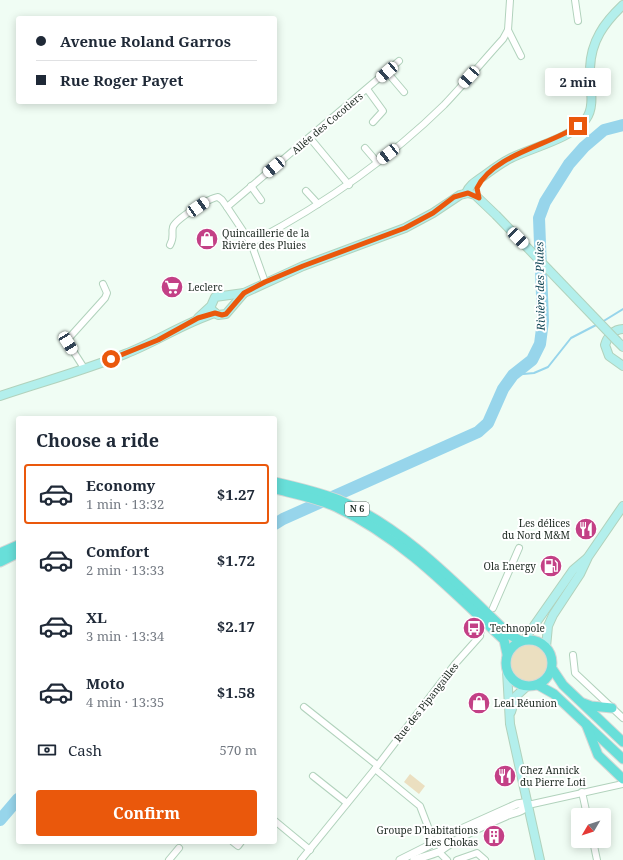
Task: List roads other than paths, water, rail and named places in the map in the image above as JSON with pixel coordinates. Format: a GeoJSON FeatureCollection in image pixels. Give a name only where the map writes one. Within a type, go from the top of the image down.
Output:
{"type":"FeatureCollection","features":[{"type":"Feature","properties":{"kind":"main road"},"geometry":{"type":"LineString","coordinates":[[466,193],[471,185],[511,158],[563,135],[578,126],[587,118],[591,105],[590,68],[593,48],[603,26],[623,5]]}},
{"type":"Feature","properties":{"kind":"main road"},"geometry":{"type":"LineString","coordinates":[[479,198],[477,188],[483,176]]}},
{"type":"Feature","properties":{"kind":"main road"},"geometry":{"type":"LineString","coordinates":[[0,396],[84,368],[158,340],[198,318],[215,313],[222,315],[226,314],[231,306],[244,293],[265,282],[303,266],[405,228],[433,213],[454,197],[466,193],[470,193],[479,198],[620,344]]}},
{"type":"Feature","properties":{"kind":"main road"},"geometry":{"type":"LineString","coordinates":[[198,318],[211,306],[215,297],[244,293]]}},
{"type":"Feature","properties":{"kind":"main road"},"geometry":{"type":"LineString","coordinates":[[224,296],[228,298],[231,306]]}},
{"type":"Feature","properties":{"kind":"main road"},"geometry":{"type":"LineString","coordinates":[[211,306],[215,313]]}},
{"type":"Feature","properties":{"kind":"main road"},"geometry":{"type":"LineString","coordinates":[[623,329],[617,330],[608,338],[604,345],[609,356],[623,366]]}},
{"type":"Feature","properties":{"kind":"main road","name":"N 6"},"geometry":{"type":"LineString","coordinates":[[277,482],[310,490],[339,500],[365,513],[400,536],[504,640],[507,654],[505,661],[507,671]]}},
{"type":"Feature","properties":{"kind":"main road","name":"N 6"},"geometry":{"type":"LineString","coordinates":[[277,490],[335,507],[378,530],[426,562],[510,635],[523,641],[538,641],[546,647]]}},
{"type":"Feature","properties":{"kind":"main road"},"geometry":{"type":"LineString","coordinates":[[623,506],[588,557],[580,574],[548,626],[546,647],[551,656],[553,670],[563,685],[623,742]]}},
{"type":"Feature","properties":{"kind":"main road"},"geometry":{"type":"LineString","coordinates":[[0,553],[16,546]]}},
{"type":"Feature","properties":{"kind":"main road"},"geometry":{"type":"LineString","coordinates":[[0,562],[16,554]]}},
{"type":"Feature","properties":{"kind":"main road"},"geometry":{"type":"LineString","coordinates":[[507,654],[523,641],[573,570],[588,557]]}},
{"type":"Feature","properties":{"kind":"main road"},"geometry":{"type":"LineString","coordinates":[[507,671],[511,679],[526,687],[538,685],[547,678],[553,670]]}},
{"type":"Feature","properties":{"kind":"main road"},"geometry":{"type":"LineString","coordinates":[[507,671],[510,716],[540,860]]}},
{"type":"Feature","properties":{"kind":"main road"},"geometry":{"type":"LineString","coordinates":[[538,685],[554,694],[623,759]]}},
{"type":"Feature","properties":{"kind":"main road"},"geometry":{"type":"LineString","coordinates":[[510,716],[516,696],[526,687]]}},
{"type":"Feature","properties":{"kind":"main road"},"geometry":{"type":"LineString","coordinates":[[580,702],[591,706],[612,708]]}},
{"type":"Feature","properties":{"kind":"main road"},"geometry":{"type":"LineString","coordinates":[[585,723],[598,755],[623,779]]}},
{"type":"Feature","properties":{"kind":"street"},"geometry":{"type":"LineString","coordinates":[[250,243],[349,185],[409,137],[444,104],[503,39],[508,30],[510,0]]}},
{"type":"Feature","properties":{"kind":"street"},"geometry":{"type":"LineString","coordinates":[[578,20],[576,3],[583,0]]}},
{"type":"Feature","properties":{"kind":"street"},"geometry":{"type":"LineString","coordinates":[[508,30],[521,56]]}},
{"type":"Feature","properties":{"kind":"street","name":"Allée des Cocotiers"},"geometry":{"type":"LineString","coordinates":[[227,207],[399,61]]}},
{"type":"Feature","properties":{"kind":"street"},"geometry":{"type":"LineString","coordinates":[[387,72],[404,92]]}},
{"type":"Feature","properties":{"kind":"street","name":"Allée des Cocotiers"},"geometry":{"type":"LineString","coordinates":[[367,89],[383,110],[373,122]]}},
{"type":"Feature","properties":{"kind":"street"},"geometry":{"type":"LineString","coordinates":[[310,138],[349,185]]}},
{"type":"Feature","properties":{"kind":"street"},"geometry":{"type":"LineString","coordinates":[[365,148],[377,162]]}},
{"type":"Feature","properties":{"kind":"street"},"geometry":{"type":"LineString","coordinates":[[251,186],[261,200]]}},
{"type":"Feature","properties":{"kind":"street"},"geometry":{"type":"LineString","coordinates":[[306,191],[318,204]]}},
{"type":"Feature","properties":{"kind":"street"},"geometry":{"type":"LineString","coordinates":[[170,245],[174,239],[173,230],[176,223],[209,199],[218,197],[227,207],[250,243],[265,282]]}},
{"type":"Feature","properties":{"kind":"street"},"geometry":{"type":"LineString","coordinates":[[84,368],[68,343],[69,338],[105,298],[107,293],[103,284]]}},
{"type":"Feature","properties":{"kind":"street"},"geometry":{"type":"LineString","coordinates":[[493,608],[519,548]]}},
{"type":"Feature","properties":{"kind":"street","name":"Rue des Pipangailles"},"geometry":{"type":"LineString","coordinates":[[302,860],[455,664],[480,636]]}},
{"type":"Feature","properties":{"kind":"street"},"geometry":{"type":"LineString","coordinates":[[573,656],[575,673],[612,708],[623,716]]}},
{"type":"Feature","properties":{"kind":"street"},"geometry":{"type":"LineString","coordinates":[[304,707],[420,806],[434,841],[431,850],[439,850]]}},
{"type":"Feature","properties":{"kind":"street"},"geometry":{"type":"LineString","coordinates":[[313,776],[347,804]]}},
{"type":"Feature","properties":{"kind":"street"},"geometry":{"type":"LineString","coordinates":[[400,860],[434,841],[517,804],[523,803],[528,805],[623,784]]}},
{"type":"Feature","properties":{"kind":"street"},"geometry":{"type":"LineString","coordinates":[[582,792],[585,808]]}},
{"type":"Feature","properties":{"kind":"street"},"geometry":{"type":"LineString","coordinates":[[414,860],[439,850],[476,829],[508,815],[524,810],[528,805]]}},
{"type":"Feature","properties":{"kind":"street"},"geometry":{"type":"LineString","coordinates":[[277,823],[310,850]]}},
{"type":"Feature","properties":{"kind":"street"},"geometry":{"type":"LineString","coordinates":[[434,841],[443,844],[439,850]]}},
{"type":"Feature","properties":{"kind":"street"},"geometry":{"type":"LineString","coordinates":[[169,860],[179,848]]}},
{"type":"Feature","properties":{"kind":"street"},"geometry":{"type":"LineString","coordinates":[[594,848],[597,860]]}},
{"type":"Feature","properties":{"kind":"street"},"geometry":{"type":"LineString","coordinates":[[439,850],[447,860]]}},
{"type":"Feature","properties":{"kind":"street"},"geometry":{"type":"LineString","coordinates":[[457,860],[472,854],[476,854],[486,860]]}},
{"type":"Feature","properties":{"kind":"waterway","name":"Rivière des Pluies"},"geometry":{"type":"LineString","coordinates":[[277,523],[478,432],[488,423],[503,389],[513,375],[532,360],[540,344],[543,321],[539,218],[545,202],[569,164],[584,147],[604,130],[623,125]]}},
{"type":"Feature","properties":{"kind":"waterway"},"geometry":{"type":"LineString","coordinates":[[602,322],[623,309]]}},
{"type":"Feature","properties":{"kind":"waterway"},"geometry":{"type":"LineString","coordinates":[[513,375],[534,373],[548,367],[571,338],[598,324]]}},
{"type":"Feature","properties":{"kind":"waterway","name":"Rivière des Pluies"},"geometry":{"type":"LineString","coordinates":[[0,820],[16,801]]}},
{"type":"Feature","properties":{"kind":"tunnel"},"geometry":{"type":"LineString","coordinates":[[480,636],[487,621]]}},
{"type":"Feature","properties":{"kind":"place","name":"Quincaillerie de la Rivière des Pluies"},"geometry":{"type":"Point","coordinates":[207,239]}},
{"type":"Feature","properties":{"kind":"place","name":"Leclerc"},"geometry":{"type":"Point","coordinates":[172,287]}},
{"type":"Feature","properties":{"kind":"place","name":"Les délices du Nord M&M"},"geometry":{"type":"Point","coordinates":[586,529]}},
{"type":"Feature","properties":{"kind":"place","name":"Ola Energy"},"geometry":{"type":"Point","coordinates":[551,566]}},
{"type":"Feature","properties":{"kind":"place","name":"Technopole"},"geometry":{"type":"Point","coordinates":[474,628]}},
{"type":"Feature","properties":{"kind":"place","name":"Leal Réunion"},"geometry":{"type":"Point","coordinates":[479,703]}},
{"type":"Feature","properties":{"kind":"place","name":"Chez Annick du Pierre Loti"},"geometry":{"type":"Point","coordinates":[505,776]}},
{"type":"Feature","properties":{"kind":"place","name":"Groupe D'habitations Les Chokas"},"geometry":{"type":"Point","coordinates":[494,836]}}]}
